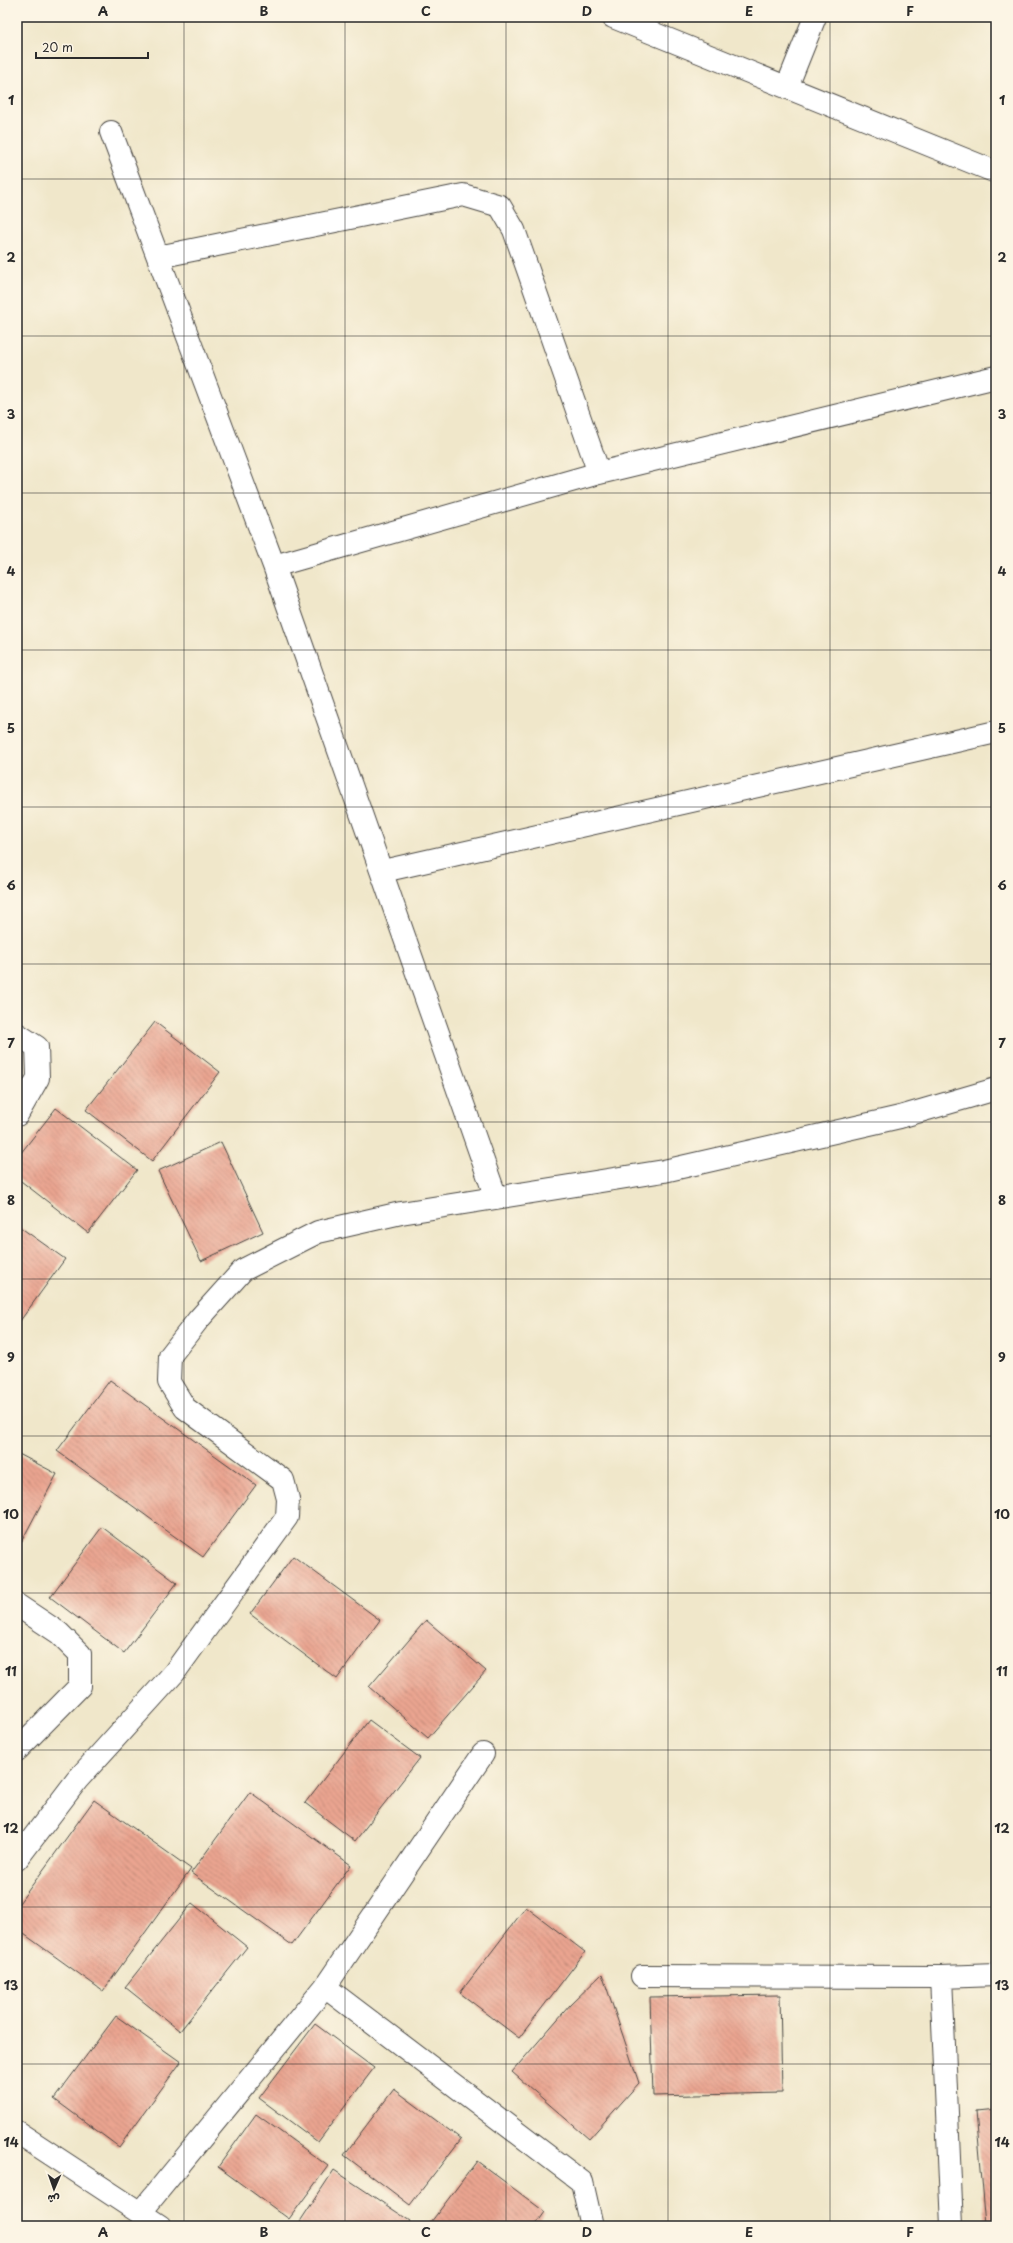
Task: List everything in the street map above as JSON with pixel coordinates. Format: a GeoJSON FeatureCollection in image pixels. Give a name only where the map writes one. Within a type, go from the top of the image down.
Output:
{"type":"FeatureCollection","features":[{"type":"Feature","properties":{"kind":"street"},"geometry":{"type":"LineString","coordinates":[[613,17],[996,172]]}},
{"type":"Feature","properties":{"kind":"street"},"geometry":{"type":"LineString","coordinates":[[787,87],[815,17]]}},
{"type":"Feature","properties":{"kind":"street"},"geometry":{"type":"LineString","coordinates":[[111,132],[274,566],[383,871],[496,1198]]}},
{"type":"Feature","properties":{"kind":"street"},"geometry":{"type":"LineString","coordinates":[[158,257],[463,196],[500,206],[514,230],[599,473]]}},
{"type":"Feature","properties":{"kind":"street"},"geometry":{"type":"LineString","coordinates":[[274,566],[599,473],[996,377]]}},
{"type":"Feature","properties":{"kind":"street"},"geometry":{"type":"LineString","coordinates":[[383,871],[996,732]]}},
{"type":"Feature","properties":{"kind":"street"},"geometry":{"type":"LineString","coordinates":[[17,1034],[37,1047],[38,1078],[17,1115]]}},
{"type":"Feature","properties":{"kind":"street"},"geometry":{"type":"LineString","coordinates":[[17,1858],[77,1780],[174,1674],[287,1517],[288,1499],[283,1480],[185,1408],[169,1382],[170,1356],[198,1320],[243,1270],[318,1232],[401,1213],[664,1171],[900,1117],[996,1089]]}},
{"type":"Feature","properties":{"kind":"street"},"geometry":{"type":"LineString","coordinates":[[17,1605],[59,1633],[80,1654],[80,1686],[17,1750]]}},
{"type":"Feature","properties":{"kind":"street"},"geometry":{"type":"LineString","coordinates":[[140,2213],[325,1987],[482,1754]]}},
{"type":"Feature","properties":{"kind":"street"},"geometry":{"type":"LineString","coordinates":[[642,1976],[941,1977],[996,1975]]}},
{"type":"Feature","properties":{"kind":"street"},"geometry":{"type":"LineString","coordinates":[[941,1977],[952,2226]]}},
{"type":"Feature","properties":{"kind":"street"},"geometry":{"type":"LineString","coordinates":[[325,1987],[582,2182],[592,2226]]}},
{"type":"Feature","properties":{"kind":"street"},"geometry":{"type":"LineString","coordinates":[[17,2132],[160,2226]]}},
{"type":"Feature","properties":{"kind":"building"},"geometry":{"type":"Polygon","coordinates":[[[155,1022],[220,1072],[152,1161],[86,1110],[155,1022]]]}},
{"type":"Feature","properties":{"kind":"building"},"geometry":{"type":"Polygon","coordinates":[[[56,1108],[137,1170],[88,1233],[17,1178],[17,1158],[56,1108]]]}},
{"type":"Feature","properties":{"kind":"building"},"geometry":{"type":"Polygon","coordinates":[[[221,1142],[263,1232],[201,1261],[158,1171],[221,1142]]]}},
{"type":"Feature","properties":{"kind":"building"},"geometry":{"type":"Polygon","coordinates":[[[17,1225],[65,1259],[20,1321],[17,1319],[17,1225]]]}},
{"type":"Feature","properties":{"kind":"building"},"geometry":{"type":"Polygon","coordinates":[[[110,1380],[256,1485],[203,1557],[57,1451],[110,1380]]]}},
{"type":"Feature","properties":{"kind":"building"},"geometry":{"type":"Polygon","coordinates":[[[17,1453],[57,1474],[17,1550],[17,1453]]]}},
{"type":"Feature","properties":{"kind":"building"},"geometry":{"type":"Polygon","coordinates":[[[102,1527],[177,1583],[124,1653],[50,1597],[102,1527]]]}},
{"type":"Feature","properties":{"kind":"building"},"geometry":{"type":"Polygon","coordinates":[[[293,1556],[380,1620],[337,1679],[250,1614],[293,1556]]]}},
{"type":"Feature","properties":{"kind":"building"},"geometry":{"type":"Polygon","coordinates":[[[426,1620],[486,1671],[428,1738],[369,1687],[426,1620]]]}},
{"type":"Feature","properties":{"kind":"building"},"geometry":{"type":"Polygon","coordinates":[[[369,1720],[420,1758],[355,1841],[305,1803],[369,1720]]]}},
{"type":"Feature","properties":{"kind":"building"},"geometry":{"type":"Polygon","coordinates":[[[250,1792],[351,1865],[292,1945],[191,1873],[250,1792]]]}},
{"type":"Feature","properties":{"kind":"building"},"geometry":{"type":"Polygon","coordinates":[[[94,1800],[191,1869],[103,1991],[17,1929],[17,1906],[94,1800]]]}},
{"type":"Feature","properties":{"kind":"building"},"geometry":{"type":"Polygon","coordinates":[[[192,1903],[247,1947],[180,2031],[125,1987],[192,1903]]]}},
{"type":"Feature","properties":{"kind":"building"},"geometry":{"type":"Polygon","coordinates":[[[526,1907],[585,1952],[519,2038],[460,1993],[526,1907]]]}},
{"type":"Feature","properties":{"kind":"building"},"geometry":{"type":"Polygon","coordinates":[[[602,1974],[639,2083],[589,2139],[512,2072],[570,2005],[602,1974]]]}},
{"type":"Feature","properties":{"kind":"building"},"geometry":{"type":"Polygon","coordinates":[[[780,1995],[782,2093],[653,2096],[650,1997],[780,1995]]]}},
{"type":"Feature","properties":{"kind":"building"},"geometry":{"type":"Polygon","coordinates":[[[116,2016],[181,2062],[119,2147],[54,2099],[116,2016]]]}},
{"type":"Feature","properties":{"kind":"building"},"geometry":{"type":"Polygon","coordinates":[[[315,2024],[374,2068],[318,2142],[259,2098],[315,2024]]]}},
{"type":"Feature","properties":{"kind":"building"},"geometry":{"type":"Polygon","coordinates":[[[394,2089],[461,2139],[410,2205],[344,2155],[394,2089]]]}},
{"type":"Feature","properties":{"kind":"building"},"geometry":{"type":"Polygon","coordinates":[[[996,2110],[996,2226],[986,2226],[976,2112],[996,2110]]]}},
{"type":"Feature","properties":{"kind":"building"},"geometry":{"type":"Polygon","coordinates":[[[256,2114],[328,2166],[289,2219],[218,2167],[256,2114]]]}},
{"type":"Feature","properties":{"kind":"building"},"geometry":{"type":"Polygon","coordinates":[[[477,2161],[545,2212],[535,2226],[428,2226],[477,2161]]]}},
{"type":"Feature","properties":{"kind":"building"},"geometry":{"type":"Polygon","coordinates":[[[334,2170],[410,2221],[407,2226],[297,2226],[334,2170]]]}}]}
